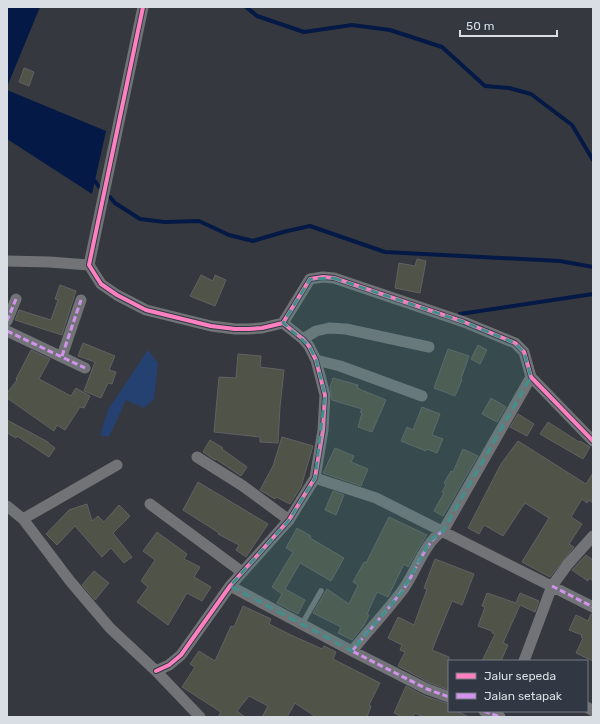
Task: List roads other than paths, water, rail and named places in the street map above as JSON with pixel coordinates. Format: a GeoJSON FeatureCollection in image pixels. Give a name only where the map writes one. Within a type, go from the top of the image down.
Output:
{"type":"FeatureCollection","features":[{"type":"Feature","properties":{"kind":"street"},"geometry":{"type":"LineString","coordinates":[[143,7],[89,265],[101,284],[117,295],[146,310],[211,326],[235,329],[273,326],[283,323],[310,280],[323,277],[334,278],[464,322],[515,343],[524,352],[531,376],[593,441]]}},
{"type":"Feature","properties":{"kind":"street"},"geometry":{"type":"LineString","coordinates":[[7,261],[89,265]]}},
{"type":"Feature","properties":{"kind":"street"},"geometry":{"type":"LineString","coordinates":[[7,321],[16,299]]}},
{"type":"Feature","properties":{"kind":"street"},"geometry":{"type":"LineString","coordinates":[[62,356],[81,300]]}},
{"type":"Feature","properties":{"kind":"street"},"geometry":{"type":"LineString","coordinates":[[156,671],[170,665],[181,655],[230,586],[289,520],[315,478],[323,430],[325,395],[316,360],[309,346],[283,323]]}},
{"type":"Feature","properties":{"kind":"street"},"geometry":{"type":"LineString","coordinates":[[302,339],[316,331],[329,328],[346,329],[429,347]]}},
{"type":"Feature","properties":{"kind":"street"},"geometry":{"type":"LineString","coordinates":[[7,331],[85,368]]}},
{"type":"Feature","properties":{"kind":"street"},"geometry":{"type":"LineString","coordinates":[[316,360],[340,366],[422,396]]}},
{"type":"Feature","properties":{"kind":"street"},"geometry":{"type":"LineString","coordinates":[[352,651],[402,592],[414,574],[431,540],[443,531],[531,376]]}},
{"type":"Feature","properties":{"kind":"street"},"geometry":{"type":"LineString","coordinates":[[197,457],[243,486],[289,520]]}},
{"type":"Feature","properties":{"kind":"street"},"geometry":{"type":"LineString","coordinates":[[23,519],[117,465]]}},
{"type":"Feature","properties":{"kind":"street"},"geometry":{"type":"LineString","coordinates":[[315,478],[376,498],[593,607]]}},
{"type":"Feature","properties":{"kind":"street"},"geometry":{"type":"LineString","coordinates":[[150,504],[242,572]]}},
{"type":"Feature","properties":{"kind":"street"},"geometry":{"type":"LineString","coordinates":[[7,506],[23,519],[70,581],[110,628],[156,671],[200,717]]}},
{"type":"Feature","properties":{"kind":"street"},"geometry":{"type":"LineString","coordinates":[[524,660],[552,586],[568,564],[593,536]]}},
{"type":"Feature","properties":{"kind":"street"},"geometry":{"type":"LineString","coordinates":[[230,586],[352,651],[427,689],[448,697]]}},
{"type":"Feature","properties":{"kind":"street"},"geometry":{"type":"LineString","coordinates":[[487,712],[500,717]]}},
{"type":"Feature","properties":{"kind":"lane"},"geometry":{"type":"LineString","coordinates":[[302,624],[321,591]]}},
{"type":"Feature","properties":{"kind":"waterway"},"geometry":{"type":"LineString","coordinates":[[246,7],[257,16],[304,32],[352,25],[390,30],[442,47],[485,86],[509,88],[531,94],[572,125],[593,160]]}},
{"type":"Feature","properties":{"kind":"waterway"},"geometry":{"type":"LineString","coordinates":[[95,181],[99,187]]}},
{"type":"Feature","properties":{"kind":"waterway"},"geometry":{"type":"LineString","coordinates":[[110,197],[115,203],[140,219],[165,222],[199,221],[229,235],[253,241],[310,226],[385,252],[560,261],[593,267]]}},
{"type":"Feature","properties":{"kind":"waterway"},"geometry":{"type":"LineString","coordinates":[[460,314],[593,294]]}}]}
